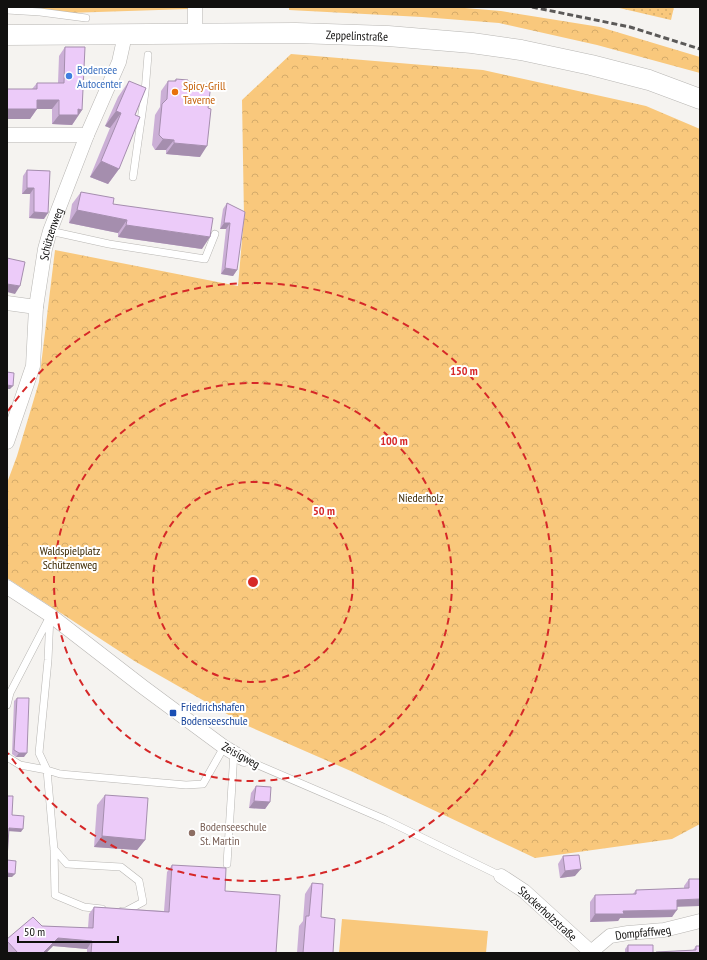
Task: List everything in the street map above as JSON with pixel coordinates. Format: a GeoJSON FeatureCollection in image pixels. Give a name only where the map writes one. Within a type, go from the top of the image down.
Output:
{"type":"FeatureCollection","features":[{"type":"Feature","properties":{"kind":"main road","name":"Zeppelinstraße"},"geometry":{"type":"LineString","coordinates":[[7,35],[195,33],[337,34],[388,36],[472,43],[521,50],[591,65],[649,80],[700,99]]}},
{"type":"Feature","properties":{"kind":"street"},"geometry":{"type":"LineString","coordinates":[[195,7],[195,33]]}},
{"type":"Feature","properties":{"kind":"street","name":"Schützenweg"},"geometry":{"type":"LineString","coordinates":[[7,442],[32,366],[36,307],[45,249],[50,231],[87,135],[119,62],[123,44],[123,34]]}},
{"type":"Feature","properties":{"kind":"street"},"geometry":{"type":"LineString","coordinates":[[7,135],[87,135]]}},
{"type":"Feature","properties":{"kind":"street"},"geometry":{"type":"LineString","coordinates":[[7,303],[36,307]]}},
{"type":"Feature","properties":{"kind":"street","name":"Zeisigweg"},"geometry":{"type":"LineString","coordinates":[[7,587],[50,615],[234,753]]}},
{"type":"Feature","properties":{"kind":"street","name":"Stockerholzstraße"},"geometry":{"type":"LineString","coordinates":[[501,876],[524,891],[591,953]]}},
{"type":"Feature","properties":{"kind":"street","name":"Dompfaffweg"},"geometry":{"type":"LineString","coordinates":[[591,953],[610,936],[628,932],[664,930],[700,921]]}},
{"type":"Feature","properties":{"kind":"lane"},"geometry":{"type":"LineString","coordinates":[[7,10],[40,12],[86,18]]}},
{"type":"Feature","properties":{"kind":"lane"},"geometry":{"type":"LineString","coordinates":[[133,177],[145,92],[148,54]]}},
{"type":"Feature","properties":{"kind":"lane"},"geometry":{"type":"LineString","coordinates":[[50,231],[109,244],[205,259],[215,234]]}},
{"type":"Feature","properties":{"kind":"lane"},"geometry":{"type":"LineString","coordinates":[[7,705],[10,693],[50,615]]}},
{"type":"Feature","properties":{"kind":"lane"},"geometry":{"type":"LineString","coordinates":[[50,615],[48,660],[40,754],[47,770],[54,849],[55,895],[84,907],[126,911],[143,902],[139,881],[121,867],[67,864],[54,849]]}},
{"type":"Feature","properties":{"kind":"lane"},"geometry":{"type":"LineString","coordinates":[[7,757],[20,765],[60,774],[186,785],[203,784],[234,753]]}},
{"type":"Feature","properties":{"kind":"lane"},"geometry":{"type":"LineString","coordinates":[[227,864],[234,753]]}},
{"type":"Feature","properties":{"kind":"lane","name":"Zeisigweg"},"geometry":{"type":"LineString","coordinates":[[234,753],[386,820],[501,876]]}},
{"type":"Feature","properties":{"kind":"green space"},"geometry":{"type":"Polygon","coordinates":[[[15,7],[189,7],[189,9],[67,13],[15,7]]]}},
{"type":"Feature","properties":{"kind":"green space"},"geometry":{"type":"Polygon","coordinates":[[[289,7],[453,7],[501,11],[600,27],[700,57],[700,73],[597,45],[499,23],[422,17],[289,10],[289,7]]]}},
{"type":"Feature","properties":{"kind":"green space"},"geometry":{"type":"Polygon","coordinates":[[[615,7],[674,7],[671,20],[615,7]]]}},
{"type":"Feature","properties":{"kind":"green space","name":"Niederholz"},"geometry":{"type":"Polygon","coordinates":[[[291,54],[483,70],[646,106],[700,129],[700,824],[672,839],[535,858],[353,772],[248,726],[136,662],[7,578],[7,483],[17,456],[39,382],[55,250],[238,286],[244,217],[242,100],[291,54]]]}},
{"type":"Feature","properties":{"kind":"green space"},"geometry":{"type":"Polygon","coordinates":[[[342,919],[488,931],[486,953],[339,953],[342,919]]]}},
{"type":"Feature","properties":{"kind":"building"},"geometry":{"type":"Polygon","coordinates":[[[65,47],[85,47],[82,110],[78,109],[78,115],[59,115],[59,100],[37,100],[37,109],[7,109],[7,89],[37,89],[37,83],[64,83],[65,47]]]}},
{"type":"Feature","properties":{"kind":"building"},"geometry":{"type":"Polygon","coordinates":[[[176,79],[188,80],[188,82],[211,84],[208,108],[211,109],[207,146],[174,143],[174,140],[163,139],[159,135],[162,104],[167,99],[168,81],[176,81],[176,79]]]}},
{"type":"Feature","properties":{"kind":"building"},"geometry":{"type":"Polygon","coordinates":[[[129,81],[146,88],[135,115],[140,117],[119,169],[101,161],[121,113],[116,111],[129,81]]]}},
{"type":"Feature","properties":{"kind":"building"},"geometry":{"type":"Polygon","coordinates":[[[27,170],[50,171],[48,213],[34,212],[34,188],[27,188],[27,170]]]}},
{"type":"Feature","properties":{"kind":"building"},"geometry":{"type":"Polygon","coordinates":[[[81,192],[114,198],[113,204],[213,218],[210,237],[126,225],[127,220],[77,210],[81,192]]]}},
{"type":"Feature","properties":{"kind":"building"},"geometry":{"type":"Polygon","coordinates":[[[227,203],[245,212],[237,270],[225,268],[230,223],[224,223],[227,203]]]}},
{"type":"Feature","properties":{"kind":"building"},"geometry":{"type":"Polygon","coordinates":[[[7,258],[25,262],[20,286],[7,284],[7,258]]]}},
{"type":"Feature","properties":{"kind":"building"},"geometry":{"type":"Polygon","coordinates":[[[7,372],[14,373],[13,386],[7,385],[7,372]]]}},
{"type":"Feature","properties":{"kind":"building"},"geometry":{"type":"Polygon","coordinates":[[[17,698],[29,698],[27,753],[19,753],[14,750],[17,698]]]}},
{"type":"Feature","properties":{"kind":"building"},"geometry":{"type":"Polygon","coordinates":[[[256,786],[271,787],[270,802],[254,801],[256,786]]]}},
{"type":"Feature","properties":{"kind":"building"},"geometry":{"type":"Polygon","coordinates":[[[105,795],[148,798],[145,840],[102,836],[105,795]]]}},
{"type":"Feature","properties":{"kind":"building"},"geometry":{"type":"Polygon","coordinates":[[[7,796],[13,796],[12,815],[24,816],[23,829],[9,828],[7,859],[7,796]]]}},
{"type":"Feature","properties":{"kind":"building"},"geometry":{"type":"Polygon","coordinates":[[[579,855],[581,869],[565,871],[563,856],[579,855]]]}},
{"type":"Feature","properties":{"kind":"building"},"geometry":{"type":"Polygon","coordinates":[[[7,860],[16,861],[15,874],[7,873],[7,860]]]}},
{"type":"Feature","properties":{"kind":"building"},"geometry":{"type":"Polygon","coordinates":[[[172,865],[226,868],[225,891],[280,895],[276,953],[91,953],[92,941],[58,938],[43,953],[18,953],[7,941],[7,939],[33,917],[42,926],[93,928],[94,907],[169,912],[172,865]]]}},
{"type":"Feature","properties":{"kind":"building"},"geometry":{"type":"Polygon","coordinates":[[[689,879],[700,879],[700,899],[677,900],[677,910],[623,911],[624,914],[595,914],[595,895],[636,894],[636,890],[689,888],[689,879]]]}},
{"type":"Feature","properties":{"kind":"building"},"geometry":{"type":"Polygon","coordinates":[[[312,883],[323,884],[321,917],[335,919],[333,953],[303,953],[306,916],[309,916],[312,883]]]}},
{"type":"Feature","properties":{"kind":"building"},"geometry":{"type":"Polygon","coordinates":[[[628,945],[653,945],[653,953],[628,953],[628,945]]]}},
{"type":"Feature","properties":{"kind":"building"},"geometry":{"type":"Polygon","coordinates":[[[696,946],[700,946],[700,953],[656,953],[696,950],[696,946]]]}},
{"type":"Feature","properties":{"kind":"railway"},"geometry":{"type":"LineString","coordinates":[[532,7],[630,27],[700,49]]}},
{"type":"Feature","properties":{"kind":"place","name":"Bodensee Autocenter"},"geometry":{"type":"Point","coordinates":[69,76]}},
{"type":"Feature","properties":{"kind":"place","name":"Spicy-Grill Taverne"},"geometry":{"type":"Point","coordinates":[175,92]}},
{"type":"Feature","properties":{"kind":"place","name":"Friedrichshafen Bodenseeschule"},"geometry":{"type":"Point","coordinates":[173,713]}},
{"type":"Feature","properties":{"kind":"place","name":"Bodenseeschule St. Martin"},"geometry":{"type":"Point","coordinates":[192,833]}},
{"type":"Feature","properties":{"kind":"park label","name":"Waldspielplatz Schützenweg"},"geometry":{"type":"Point","coordinates":[70,557]}}]}
